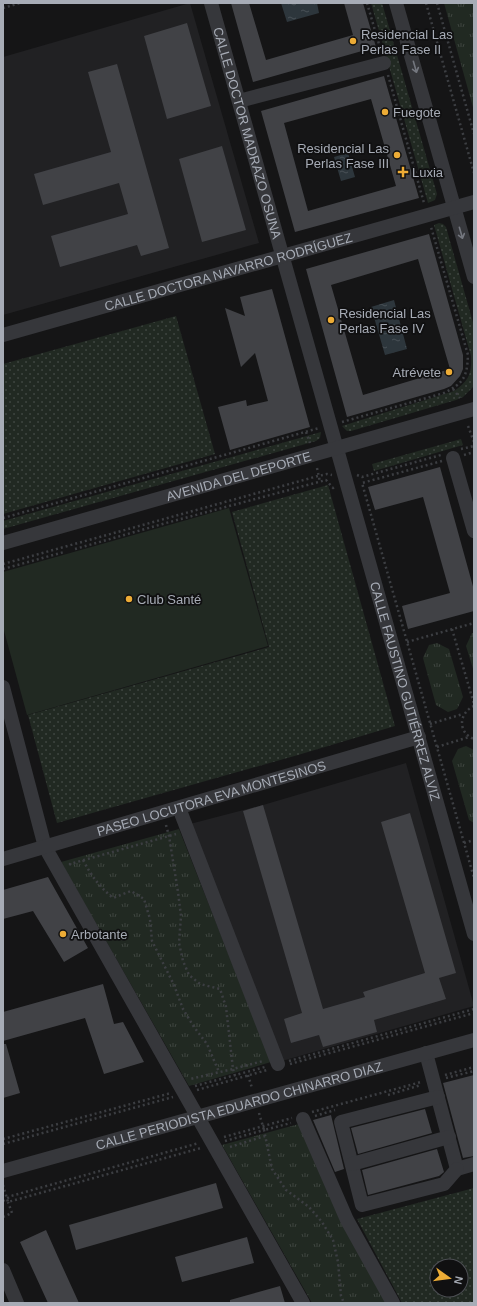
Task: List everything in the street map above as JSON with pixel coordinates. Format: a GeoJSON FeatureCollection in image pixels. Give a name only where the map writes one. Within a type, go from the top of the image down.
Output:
{"type":"FeatureCollection","features":[{"type":"Feature","properties":{"kind":"street","name":"CALLE DOCTOR MADRAZO OSUNA"},"geometry":{"type":"LineString","coordinates":[[211,3],[337,448]]}},
{"type":"Feature","properties":{"kind":"street"},"geometry":{"type":"LineString","coordinates":[[396,3],[474,277]]}},
{"type":"Feature","properties":{"kind":"street"},"geometry":{"type":"LineString","coordinates":[[238,102],[384,63]]}},
{"type":"Feature","properties":{"kind":"street","name":"CALLE DOCTORA NAVARRO RODRÍGUEZ"},"geometry":{"type":"LineString","coordinates":[[3,335],[474,202]]}},
{"type":"Feature","properties":{"kind":"street","name":"AVENIDA DEL DEPORTE"},"geometry":{"type":"LineString","coordinates":[[3,543],[474,409]]}},
{"type":"Feature","properties":{"kind":"street","name":"CALLE FAUSTINO GUTIÉRREZ ALVIZ"},"geometry":{"type":"LineString","coordinates":[[337,448],[474,934]]}},
{"type":"Feature","properties":{"kind":"street"},"geometry":{"type":"LineString","coordinates":[[452,454],[474,531]]}},
{"type":"Feature","properties":{"kind":"street"},"geometry":{"type":"LineString","coordinates":[[3,687],[45,846],[303,1303]]}},
{"type":"Feature","properties":{"kind":"street","name":"PASEO LOCUTORA EVA MONTESINOS"},"geometry":{"type":"LineString","coordinates":[[3,859],[419,738]]}},
{"type":"Feature","properties":{"kind":"street"},"geometry":{"type":"LineString","coordinates":[[179,808],[278,1066]]}},
{"type":"Feature","properties":{"kind":"street","name":"CALLE PERIODISTA EDUARDO CHINARRO DIAZ"},"geometry":{"type":"LineString","coordinates":[[3,1171],[474,1040]]}},
{"type":"Feature","properties":{"kind":"street"},"geometry":{"type":"LineString","coordinates":[[426,1053],[437,1079],[438,1097],[457,1168]]}},
{"type":"Feature","properties":{"kind":"street"},"geometry":{"type":"LineString","coordinates":[[438,1097],[341,1122],[362,1206],[444,1184],[457,1168],[474,1164]]}},
{"type":"Feature","properties":{"kind":"street"},"geometry":{"type":"LineString","coordinates":[[302,1116],[347,1220],[393,1303]]}},
{"type":"Feature","properties":{"kind":"street"},"geometry":{"type":"LineString","coordinates":[[352,1164],[448,1137]]}},
{"type":"Feature","properties":{"kind":"street"},"geometry":{"type":"LineString","coordinates":[[3,1270],[17,1303]]}},
{"type":"Feature","properties":{"kind":"path"},"geometry":{"type":"LineString","coordinates":[[3,8],[20,3]]}},
{"type":"Feature","properties":{"kind":"path"},"geometry":{"type":"LineString","coordinates":[[341,422],[444,393],[453,389],[461,382],[467,371],[468,356],[367,3]]}},
{"type":"Feature","properties":{"kind":"path"},"geometry":{"type":"LineString","coordinates":[[426,3],[474,173]]}},
{"type":"Feature","properties":{"kind":"path"},"geometry":{"type":"LineString","coordinates":[[437,3],[474,134]]}},
{"type":"Feature","properties":{"kind":"path"},"geometry":{"type":"LineString","coordinates":[[453,389],[460,398]]}},
{"type":"Feature","properties":{"kind":"path"},"geometry":{"type":"LineString","coordinates":[[468,426],[474,442]]}},
{"type":"Feature","properties":{"kind":"path"},"geometry":{"type":"LineString","coordinates":[[3,518],[320,428]]}},
{"type":"Feature","properties":{"kind":"path"},"geometry":{"type":"LineString","coordinates":[[306,432],[310,443]]}},
{"type":"Feature","properties":{"kind":"path"},"geometry":{"type":"LineString","coordinates":[[474,446],[362,483],[474,878]]}},
{"type":"Feature","properties":{"kind":"path"},"geometry":{"type":"LineString","coordinates":[[351,471],[362,477],[452,454],[474,452]]}},
{"type":"Feature","properties":{"kind":"path"},"geometry":{"type":"LineString","coordinates":[[317,468],[320,482]]}},
{"type":"Feature","properties":{"kind":"path"},"geometry":{"type":"LineString","coordinates":[[3,564],[318,476],[327,474],[337,476]]}},
{"type":"Feature","properties":{"kind":"path"},"geometry":{"type":"LineString","coordinates":[[76,549],[326,480],[333,488]]}},
{"type":"Feature","properties":{"kind":"path"},"geometry":{"type":"LineString","coordinates":[[3,569],[64,552]]}},
{"type":"Feature","properties":{"kind":"path"},"geometry":{"type":"LineString","coordinates":[[407,642],[474,623]]}},
{"type":"Feature","properties":{"kind":"path"},"geometry":{"type":"LineString","coordinates":[[452,629],[474,705],[464,714],[462,726],[465,733],[474,739]]}},
{"type":"Feature","properties":{"kind":"path"},"geometry":{"type":"LineString","coordinates":[[430,724],[464,714]]}},
{"type":"Feature","properties":{"kind":"path"},"geometry":{"type":"LineString","coordinates":[[437,747],[470,737]]}},
{"type":"Feature","properties":{"kind":"path"},"geometry":{"type":"LineString","coordinates":[[162,812],[169,836],[181,916],[178,943],[189,975],[200,984],[220,990],[226,1007],[235,1076]]}},
{"type":"Feature","properties":{"kind":"path"},"geometry":{"type":"LineString","coordinates":[[73,870],[70,864],[178,834]]}},
{"type":"Feature","properties":{"kind":"path"},"geometry":{"type":"LineString","coordinates":[[464,843],[474,840]]}},
{"type":"Feature","properties":{"kind":"path"},"geometry":{"type":"LineString","coordinates":[[83,860],[90,875],[101,888],[114,898],[131,891],[144,899],[150,919],[152,941],[174,985],[183,1009],[207,1044],[219,1072]]}},
{"type":"Feature","properties":{"kind":"path"},"geometry":{"type":"LineString","coordinates":[[3,1139],[184,1092],[235,1076],[278,1066],[474,1009]]}},
{"type":"Feature","properties":{"kind":"path"},"geometry":{"type":"LineString","coordinates":[[3,1144],[247,1074],[474,1013]]}},
{"type":"Feature","properties":{"kind":"path"},"geometry":{"type":"LineString","coordinates":[[186,1072],[190,1079],[233,1069],[263,1060],[260,1053]]}},
{"type":"Feature","properties":{"kind":"path"},"geometry":{"type":"LineString","coordinates":[[3,1201],[437,1079],[474,1067]]}},
{"type":"Feature","properties":{"kind":"path"},"geometry":{"type":"LineString","coordinates":[[437,1079],[474,1071]]}},
{"type":"Feature","properties":{"kind":"path"},"geometry":{"type":"LineString","coordinates":[[247,1074],[252,1088]]}},
{"type":"Feature","properties":{"kind":"path"},"geometry":{"type":"LineString","coordinates":[[8,1200],[11,1196],[212,1142],[264,1130],[272,1169],[286,1190],[309,1207],[322,1222],[334,1240],[338,1262],[341,1296],[344,1303]]}},
{"type":"Feature","properties":{"kind":"path"},"geometry":{"type":"LineString","coordinates":[[233,1154],[229,1147],[265,1136]]}},
{"type":"Feature","properties":{"kind":"path"},"geometry":{"type":"LineString","coordinates":[[3,1185],[12,1213],[3,1216]]}},
{"type":"Feature","properties":{"kind":"shaded area"},"geometry":{"type":"Polygon","coordinates":[[[190,3],[259,243],[3,315],[3,57],[190,3]]]}},
{"type":"Feature","properties":{"kind":"shaded area"},"geometry":{"type":"Polygon","coordinates":[[[406,763],[474,1006],[282,1061],[190,824],[263,805],[406,763]]]}},
{"type":"Feature","properties":{"kind":"green space"},"geometry":{"type":"Polygon","coordinates":[[[371,3],[382,3],[437,194],[435,200],[428,203],[371,3]]]}},
{"type":"Feature","properties":{"kind":"green space"},"geometry":{"type":"Polygon","coordinates":[[[444,3],[474,3],[474,111],[444,3]]]}},
{"type":"Feature","properties":{"kind":"green space"},"geometry":{"type":"Polygon","coordinates":[[[439,223],[446,227],[474,326],[474,386],[463,397],[456,400],[347,431],[342,426],[454,391],[463,384],[470,372],[471,356],[434,225],[439,223]]]}},
{"type":"Feature","properties":{"kind":"green space"},"geometry":{"type":"Polygon","coordinates":[[[176,316],[215,454],[3,514],[3,364],[176,316]]]}},
{"type":"Feature","properties":{"kind":"green space"},"geometry":{"type":"Polygon","coordinates":[[[321,432],[320,438],[316,441],[3,529],[3,521],[321,432]]]}},
{"type":"Feature","properties":{"kind":"green space"},"geometry":{"type":"Polygon","coordinates":[[[461,439],[463,445],[374,471],[372,464],[461,439]]]}},
{"type":"Feature","properties":{"kind":"green space"},"geometry":{"type":"Polygon","coordinates":[[[328,485],[395,726],[57,823],[28,715],[269,647],[232,512],[328,485]]]}},
{"type":"Feature","properties":{"kind":"green space","name":"Club Santé"},"geometry":{"type":"Polygon","coordinates":[[[229,508],[268,646],[27,715],[3,627],[3,572],[229,508]]]}},
{"type":"Feature","properties":{"kind":"green space"},"geometry":{"type":"Polygon","coordinates":[[[472,633],[474,633],[474,672],[466,646],[472,633]]]}},
{"type":"Feature","properties":{"kind":"green space"},"geometry":{"type":"Polygon","coordinates":[[[437,643],[449,649],[463,697],[457,709],[448,712],[436,705],[423,658],[429,645],[437,643]]]}},
{"type":"Feature","properties":{"kind":"green space"},"geometry":{"type":"Polygon","coordinates":[[[466,746],[474,750],[474,823],[469,820],[452,761],[458,749],[466,746]]]}},
{"type":"Feature","properties":{"kind":"green space"},"geometry":{"type":"Polygon","coordinates":[[[179,829],[271,1062],[189,1086],[61,862],[179,829]]]}},
{"type":"Feature","properties":{"kind":"green space"},"geometry":{"type":"Polygon","coordinates":[[[299,1124],[388,1303],[312,1303],[222,1145],[299,1124]]]}},
{"type":"Feature","properties":{"kind":"green space"},"geometry":{"type":"Polygon","coordinates":[[[474,1188],[474,1303],[402,1303],[357,1219],[474,1188]]]}},
{"type":"Feature","properties":{"kind":"water"},"geometry":{"type":"Polygon","coordinates":[[[281,3],[317,3],[319,13],[287,22],[281,3]]]}},
{"type":"Feature","properties":{"kind":"water"},"geometry":{"type":"Polygon","coordinates":[[[348,153],[355,177],[341,181],[334,157],[348,153]]]}},
{"type":"Feature","properties":{"kind":"water"},"geometry":{"type":"Polygon","coordinates":[[[394,300],[407,349],[385,355],[371,307],[394,300]]]}},
{"type":"Feature","properties":{"kind":"building","name":"Residencial Las Perlas Fase II"},"geometry":{"type":"Polygon","coordinates":[[[231,3],[249,3],[266,60],[353,35],[344,3],[363,3],[376,47],[253,82],[231,3]]]}},
{"type":"Feature","properties":{"kind":"building"},"geometry":{"type":"Polygon","coordinates":[[[187,23],[211,106],[167,119],[144,36],[187,23]]]}},
{"type":"Feature","properties":{"kind":"building"},"geometry":{"type":"Polygon","coordinates":[[[117,64],[169,248],[141,256],[137,245],[60,267],[51,236],[128,214],[119,183],[43,205],[34,174],[111,152],[88,72],[117,64]]]}},
{"type":"Feature","properties":{"kind":"building","name":"Residencial Las Perlas Fase III"},"geometry":{"type":"Polygon","coordinates":[[[384,76],[419,198],[295,232],[261,111],[384,76]],[[371,99],[284,123],[308,211],[396,186],[371,99]]]}},
{"type":"Feature","properties":{"kind":"building"},"geometry":{"type":"Polygon","coordinates":[[[222,146],[246,230],[202,242],[179,159],[222,146]]]}},
{"type":"Feature","properties":{"kind":"building","name":"Residencial Las Perlas Fase IV"},"geometry":{"type":"Polygon","coordinates":[[[429,234],[463,355],[463,369],[460,376],[451,386],[444,389],[347,417],[306,269],[429,234]],[[418,259],[331,285],[363,395],[450,369],[418,259]]]}},
{"type":"Feature","properties":{"kind":"building"},"geometry":{"type":"Polygon","coordinates":[[[272,289],[310,427],[230,450],[218,407],[246,400],[247,406],[268,401],[255,353],[241,367],[225,308],[245,316],[240,297],[272,289]]]}},
{"type":"Feature","properties":{"kind":"building"},"geometry":{"type":"Polygon","coordinates":[[[440,467],[474,590],[474,611],[408,629],[402,606],[450,593],[423,497],[375,510],[368,487],[440,467]]]}},
{"type":"Feature","properties":{"kind":"building"},"geometry":{"type":"Polygon","coordinates":[[[263,805],[323,1009],[365,997],[363,992],[425,973],[381,822],[410,813],[456,973],[439,978],[446,999],[374,1020],[377,1032],[323,1047],[319,1035],[291,1043],[284,1019],[302,1013],[243,811],[263,805]]]}},
{"type":"Feature","properties":{"kind":"building","name":"Arbotante"},"geometry":{"type":"Polygon","coordinates":[[[48,877],[88,948],[64,962],[33,911],[3,919],[3,890],[48,877]]]}},
{"type":"Feature","properties":{"kind":"building"},"geometry":{"type":"Polygon","coordinates":[[[103,984],[114,1024],[123,1022],[144,1062],[104,1074],[85,1018],[3,1041],[3,1012],[103,984]]]}},
{"type":"Feature","properties":{"kind":"building"},"geometry":{"type":"Polygon","coordinates":[[[3,1044],[6,1044],[20,1093],[3,1098],[3,1044]]]}},
{"type":"Feature","properties":{"kind":"building"},"geometry":{"type":"Polygon","coordinates":[[[474,1075],[474,1156],[463,1158],[443,1083],[474,1075]]]}},
{"type":"Feature","properties":{"kind":"building"},"geometry":{"type":"Polygon","coordinates":[[[425,1109],[432,1133],[358,1154],[351,1128],[425,1109]]]}},
{"type":"Feature","properties":{"kind":"building"},"geometry":{"type":"Polygon","coordinates":[[[331,1115],[344,1169],[335,1172],[313,1120],[331,1115]]]}},
{"type":"Feature","properties":{"kind":"building"},"geometry":{"type":"Polygon","coordinates":[[[437,1149],[444,1172],[439,1176],[368,1195],[362,1170],[437,1149]]]}},
{"type":"Feature","properties":{"kind":"building"},"geometry":{"type":"Polygon","coordinates":[[[216,1183],[223,1208],[76,1250],[69,1225],[216,1183]]]}},
{"type":"Feature","properties":{"kind":"building"},"geometry":{"type":"Polygon","coordinates":[[[46,1230],[79,1303],[48,1303],[20,1242],[46,1230]]]}},
{"type":"Feature","properties":{"kind":"building"},"geometry":{"type":"Polygon","coordinates":[[[247,1237],[254,1263],[182,1282],[175,1257],[247,1237]]]}},
{"type":"Feature","properties":{"kind":"building"},"geometry":{"type":"Polygon","coordinates":[[[280,1286],[285,1303],[230,1303],[230,1300],[280,1286]]]}},
{"type":"Feature","properties":{"kind":"place","name":"Residencial Las Perlas Fase II"},"geometry":{"type":"Point","coordinates":[353,41]}},
{"type":"Feature","properties":{"kind":"place","name":"Fuegote"},"geometry":{"type":"Point","coordinates":[385,112]}},
{"type":"Feature","properties":{"kind":"place","name":"Residencial Las Perlas Fase III"},"geometry":{"type":"Point","coordinates":[397,155]}},
{"type":"Feature","properties":{"kind":"place","name":"Luxia"},"geometry":{"type":"Point","coordinates":[403,172]}},
{"type":"Feature","properties":{"kind":"place","name":"Residencial Las Perlas Fase IV"},"geometry":{"type":"Point","coordinates":[331,320]}},
{"type":"Feature","properties":{"kind":"place","name":"Atrévete"},"geometry":{"type":"Point","coordinates":[449,372]}},
{"type":"Feature","properties":{"kind":"place","name":"Club Santé"},"geometry":{"type":"Point","coordinates":[129,599]}},
{"type":"Feature","properties":{"kind":"place","name":"Arbotante"},"geometry":{"type":"Point","coordinates":[63,934]}}]}
